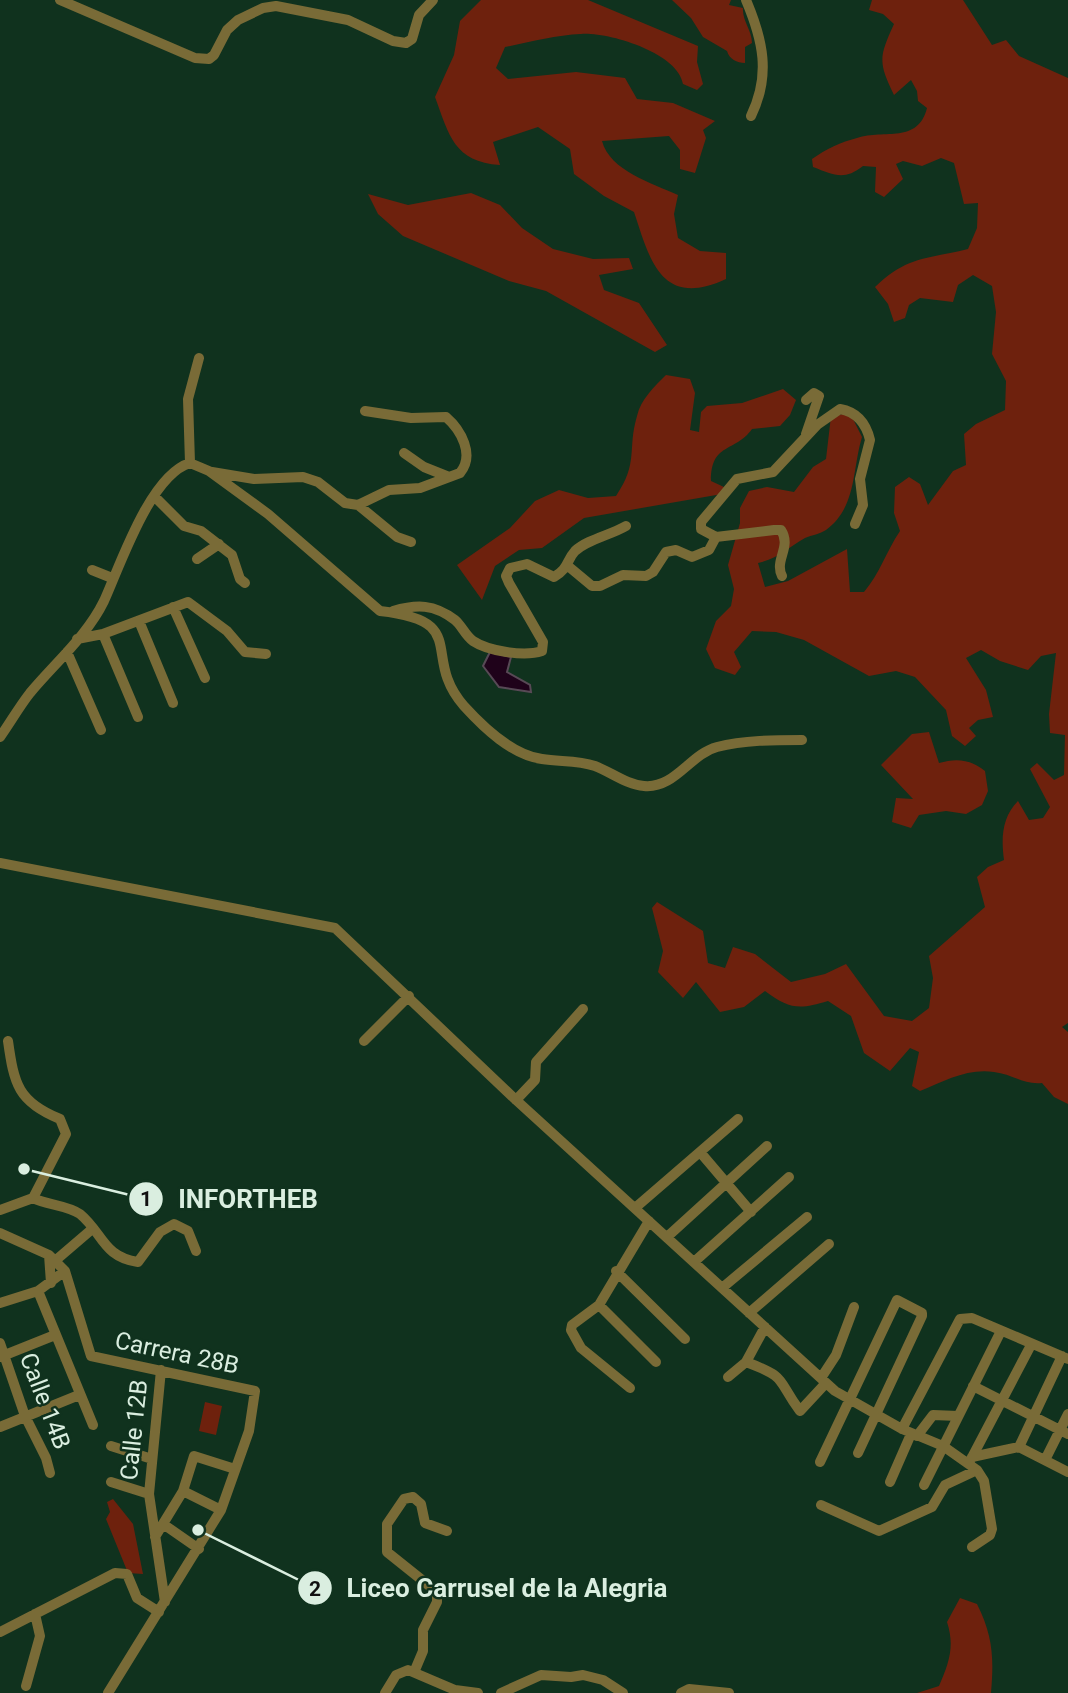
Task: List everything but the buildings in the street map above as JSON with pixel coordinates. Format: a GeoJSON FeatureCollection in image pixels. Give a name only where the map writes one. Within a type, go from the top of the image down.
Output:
{"type":"FeatureCollection","features":[{"type":"Feature","properties":{"kind":"street"},"geometry":{"type":"LineString","coordinates":[[61,0],[195,58],[209,59],[238,20],[263,8],[276,6],[348,20],[393,41],[406,43],[415,32],[419,15],[433,0]]}},
{"type":"Feature","properties":{"kind":"street"},"geometry":{"type":"LineString","coordinates":[[747,0],[764,50],[763,88],[751,116]]}},
{"type":"Feature","properties":{"kind":"street"},"geometry":{"type":"LineString","coordinates":[[190,463],[188,399],[199,358]]}},
{"type":"Feature","properties":{"kind":"street"},"geometry":{"type":"LineString","coordinates":[[806,400],[814,393],[819,396],[806,437]]}},
{"type":"Feature","properties":{"kind":"street"},"geometry":{"type":"LineString","coordinates":[[782,576],[780,566],[786,541],[781,530],[760,530],[716,537],[701,529],[701,522],[727,495],[737,479],[773,472],[832,412],[840,409],[852,411],[864,424],[870,440],[860,479],[863,505],[855,524]]}},
{"type":"Feature","properties":{"kind":"street"},"geometry":{"type":"LineString","coordinates":[[358,505],[389,490],[420,488],[460,473],[467,461],[458,430],[446,417],[411,418],[365,411]]}},
{"type":"Feature","properties":{"kind":"street"},"geometry":{"type":"LineString","coordinates":[[404,453],[424,467],[449,477]]}},
{"type":"Feature","properties":{"kind":"street"},"geometry":{"type":"LineString","coordinates":[[0,737],[29,694],[67,652],[103,602],[130,536],[155,497],[181,466],[190,463],[209,471],[254,479],[303,477],[318,482],[345,503],[358,505],[397,537],[411,542]]}},
{"type":"Feature","properties":{"kind":"street"},"geometry":{"type":"LineString","coordinates":[[209,471],[291,532],[380,611],[421,620],[435,630],[441,640],[444,674],[464,707],[507,745],[538,759],[579,762],[644,786],[658,785],[673,777],[702,753],[717,747],[802,740]]}},
{"type":"Feature","properties":{"kind":"street"},"geometry":{"type":"LineString","coordinates":[[155,497],[184,526],[201,531],[232,555],[240,579],[245,583]]}},
{"type":"Feature","properties":{"kind":"street"},"geometry":{"type":"LineString","coordinates":[[391,612],[420,604],[429,606],[457,622],[473,641],[533,654],[542,651],[543,642],[506,576],[510,568],[527,564],[554,577],[568,566],[574,552],[581,547],[626,526]]}},
{"type":"Feature","properties":{"kind":"street"},"geometry":{"type":"LineString","coordinates":[[568,566],[592,586],[600,586],[623,575],[646,576],[653,572],[666,552],[676,550],[692,557],[701,554],[709,550],[716,537]]}},
{"type":"Feature","properties":{"kind":"street"},"geometry":{"type":"LineString","coordinates":[[197,559],[219,544]]}},
{"type":"Feature","properties":{"kind":"street"},"geometry":{"type":"LineString","coordinates":[[92,570],[112,578]]}},
{"type":"Feature","properties":{"kind":"street"},"geometry":{"type":"LineString","coordinates":[[77,639],[103,634],[188,602],[228,631],[246,652],[266,654]]}},
{"type":"Feature","properties":{"kind":"street"},"geometry":{"type":"LineString","coordinates":[[173,607],[205,678]]}},
{"type":"Feature","properties":{"kind":"street"},"geometry":{"type":"LineString","coordinates":[[139,621],[173,703]]}},
{"type":"Feature","properties":{"kind":"street"},"geometry":{"type":"LineString","coordinates":[[103,634],[138,717]]}},
{"type":"Feature","properties":{"kind":"street"},"geometry":{"type":"LineString","coordinates":[[67,652],[101,730]]}},
{"type":"Feature","properties":{"kind":"street"},"geometry":{"type":"LineString","coordinates":[[0,863],[335,928],[516,1100],[847,1401],[973,1463],[984,1481],[992,1529],[990,1535],[972,1547]]}},
{"type":"Feature","properties":{"kind":"street"},"geometry":{"type":"LineString","coordinates":[[364,1041],[409,996]]}},
{"type":"Feature","properties":{"kind":"street"},"geometry":{"type":"LineString","coordinates":[[516,1100],[535,1080],[536,1062],[583,1009]]}},
{"type":"Feature","properties":{"kind":"street"},"geometry":{"type":"LineString","coordinates":[[8,1041],[16,1084],[35,1108],[60,1119],[66,1128],[59,1149],[33,1198]]}},
{"type":"Feature","properties":{"kind":"street"},"geometry":{"type":"LineString","coordinates":[[635,1208],[738,1119]]}},
{"type":"Feature","properties":{"kind":"street"},"geometry":{"type":"LineString","coordinates":[[667,1237],[767,1146]]}},
{"type":"Feature","properties":{"kind":"street"},"geometry":{"type":"LineString","coordinates":[[700,1152],[751,1212]]}},
{"type":"Feature","properties":{"kind":"street"},"geometry":{"type":"LineString","coordinates":[[695,1262],[789,1177]]}},
{"type":"Feature","properties":{"kind":"street"},"geometry":{"type":"LineString","coordinates":[[0,1210],[33,1198],[78,1213],[91,1230],[123,1260],[138,1262],[160,1232],[174,1224],[188,1231],[196,1251]]}},
{"type":"Feature","properties":{"kind":"street"},"geometry":{"type":"LineString","coordinates":[[722,1288],[807,1217]]}},
{"type":"Feature","properties":{"kind":"street"},"geometry":{"type":"LineString","coordinates":[[629,1388],[581,1348],[572,1335],[572,1325],[599,1305],[616,1271],[649,1221]]}},
{"type":"Feature","properties":{"kind":"street"},"geometry":{"type":"LineString","coordinates":[[53,1257],[91,1230]]}},
{"type":"Feature","properties":{"kind":"street"},"geometry":{"type":"LineString","coordinates":[[0,1233],[53,1257],[65,1271],[38,1291],[0,1303]]}},
{"type":"Feature","properties":{"kind":"street"},"geometry":{"type":"LineString","coordinates":[[749,1313],[829,1244]]}},
{"type":"Feature","properties":{"kind":"street"},"geometry":{"type":"LineString","coordinates":[[51,1283],[53,1257]]}},
{"type":"Feature","properties":{"kind":"street","name":"Carrera 28B"},"geometry":{"type":"LineString","coordinates":[[65,1271],[91,1356],[255,1391],[249,1431],[234,1469]]}},
{"type":"Feature","properties":{"kind":"street"},"geometry":{"type":"LineString","coordinates":[[616,1271],[685,1339]]}},
{"type":"Feature","properties":{"kind":"street"},"geometry":{"type":"LineString","coordinates":[[38,1291],[93,1425]]}},
{"type":"Feature","properties":{"kind":"street"},"geometry":{"type":"LineString","coordinates":[[820,1462],[897,1300],[922,1313],[922,1316],[858,1453]]}},
{"type":"Feature","properties":{"kind":"street"},"geometry":{"type":"LineString","coordinates":[[599,1305],[656,1362]]}},
{"type":"Feature","properties":{"kind":"street"},"geometry":{"type":"LineString","coordinates":[[746,1362],[776,1374],[785,1383],[800,1411],[824,1380],[855,1307]]}},
{"type":"Feature","properties":{"kind":"street"},"geometry":{"type":"LineString","coordinates":[[890,1482],[960,1319],[972,1318],[1065,1358],[1019,1447]]}},
{"type":"Feature","properties":{"kind":"street"},"geometry":{"type":"LineString","coordinates":[[728,1377],[746,1362],[765,1327]]}},
{"type":"Feature","properties":{"kind":"street"},"geometry":{"type":"LineString","coordinates":[[924,1485],[1001,1331]]}},
{"type":"Feature","properties":{"kind":"street"},"geometry":{"type":"LineString","coordinates":[[2,1356],[55,1335]]}},
{"type":"Feature","properties":{"kind":"street","name":"Calle 14B"},"geometry":{"type":"LineString","coordinates":[[0,1343],[2,1356],[25,1416],[46,1458],[50,1473]]}},
{"type":"Feature","properties":{"kind":"street"},"geometry":{"type":"LineString","coordinates":[[973,1463],[1031,1345]]}},
{"type":"Feature","properties":{"kind":"street","name":"Calle 12B"},"geometry":{"type":"LineString","coordinates":[[161,1370],[149,1494],[162,1607]]}},
{"type":"Feature","properties":{"kind":"street"},"geometry":{"type":"LineString","coordinates":[[973,1386],[1064,1432]]}},
{"type":"Feature","properties":{"kind":"street"},"geometry":{"type":"LineString","coordinates":[[0,1427],[79,1395]]}},
{"type":"Feature","properties":{"kind":"street"},"geometry":{"type":"LineString","coordinates":[[1045,1460],[1064,1432],[1068,1414]]}},
{"type":"Feature","properties":{"kind":"street"},"geometry":{"type":"LineString","coordinates":[[910,1433],[933,1415],[958,1416]]}},
{"type":"Feature","properties":{"kind":"street"},"geometry":{"type":"LineString","coordinates":[[111,1446],[152,1458]]}},
{"type":"Feature","properties":{"kind":"street"},"geometry":{"type":"LineString","coordinates":[[821,1505],[879,1531],[932,1507],[944,1485],[973,1463],[1019,1447],[1068,1472]]}},
{"type":"Feature","properties":{"kind":"street"},"geometry":{"type":"LineString","coordinates":[[108,1693],[221,1510],[234,1469],[194,1456],[183,1491],[155,1537]]}},
{"type":"Feature","properties":{"kind":"street"},"geometry":{"type":"LineString","coordinates":[[111,1482],[149,1494]]}},
{"type":"Feature","properties":{"kind":"street"},"geometry":{"type":"LineString","coordinates":[[183,1491],[221,1510]]}},
{"type":"Feature","properties":{"kind":"street"},"geometry":{"type":"LineString","coordinates":[[415,1670],[423,1651],[423,1630],[437,1602],[437,1592],[387,1552],[387,1524],[404,1499],[413,1497],[421,1504],[425,1523],[447,1531]]}},
{"type":"Feature","properties":{"kind":"street"},"geometry":{"type":"LineString","coordinates":[[163,1524],[199,1549]]}},
{"type":"Feature","properties":{"kind":"street"},"geometry":{"type":"LineString","coordinates":[[0,1632],[115,1573],[127,1574],[136,1598],[162,1607]]}},
{"type":"Feature","properties":{"kind":"street"},"geometry":{"type":"LineString","coordinates":[[26,1686],[40,1636],[35,1614]]}},
{"type":"Feature","properties":{"kind":"street"},"geometry":{"type":"LineString","coordinates":[[385,1693],[396,1675],[402,1671],[415,1670],[455,1690],[478,1693]]}},
{"type":"Feature","properties":{"kind":"street"},"geometry":{"type":"LineString","coordinates":[[501,1693],[541,1675],[570,1678],[583,1675],[603,1680],[622,1693]]}},
{"type":"Feature","properties":{"kind":"street"},"geometry":{"type":"LineString","coordinates":[[681,1693],[689,1689],[729,1693]]}},
{"type":"Feature","properties":{"kind":"shaded area"},"geometry":{"type":"Polygon","coordinates":[[[481,0],[588,0],[698,46],[697,62],[703,84],[697,90],[683,84],[669,63],[656,54],[624,41],[593,34],[562,36],[505,47],[496,68],[508,79],[576,72],[625,78],[637,99],[673,103],[715,121],[703,130],[706,138],[695,173],[680,169],[680,150],[669,136],[602,141],[606,151],[623,168],[678,195],[674,214],[678,238],[700,251],[726,253],[726,279],[704,287],[686,288],[673,284],[653,262],[634,212],[604,196],[574,174],[570,149],[538,127],[493,142],[500,165],[485,163],[463,152],[450,134],[435,97],[454,55],[460,21],[481,0]]]}},
{"type":"Feature","properties":{"kind":"shaded area"},"geometry":{"type":"Polygon","coordinates":[[[672,0],[731,0],[729,5],[743,8],[752,43],[745,47],[745,63],[734,60],[727,51],[703,37],[691,18],[672,0]]]}},
{"type":"Feature","properties":{"kind":"shaded area"},"geometry":{"type":"Polygon","coordinates":[[[872,0],[963,0],[992,45],[1006,40],[1019,56],[1068,78],[1068,1023],[1062,1027],[1068,1032],[1068,1104],[1054,1097],[1042,1083],[984,1071],[965,1074],[920,1091],[912,1086],[919,1052],[910,1048],[890,1071],[864,1053],[851,1016],[828,1001],[795,1006],[765,991],[744,1007],[720,1012],[696,982],[683,998],[658,972],[663,951],[652,908],[657,902],[703,931],[708,963],[725,968],[733,947],[755,954],[791,982],[825,974],[846,964],[884,1016],[912,1021],[929,1008],[933,978],[929,956],[985,907],[977,877],[988,867],[1004,860],[1004,828],[1013,807],[1018,801],[1029,820],[1043,818],[1050,807],[1030,769],[1037,763],[1054,780],[1064,775],[1065,735],[1050,733],[1049,714],[1056,653],[1041,656],[1028,670],[1000,661],[981,650],[966,658],[986,690],[993,717],[978,720],[969,728],[976,736],[965,746],[952,736],[946,710],[915,677],[896,671],[869,676],[804,640],[776,632],[752,631],[734,652],[741,667],[735,675],[715,668],[706,649],[716,621],[731,606],[734,589],[728,565],[740,523],[740,508],[749,491],[767,487],[794,492],[813,467],[826,459],[831,416],[850,413],[862,437],[848,499],[836,521],[826,530],[758,563],[765,587],[788,581],[847,549],[850,592],[864,592],[900,531],[894,513],[895,487],[909,477],[920,484],[928,505],[953,471],[966,465],[964,434],[976,424],[1005,410],[1006,381],[992,354],[996,312],[992,286],[973,275],[958,285],[953,302],[920,298],[909,305],[905,318],[894,322],[888,304],[875,287],[897,269],[908,264],[968,249],[977,228],[978,203],[964,204],[954,163],[941,158],[922,166],[903,161],[896,164],[903,179],[884,197],[875,192],[876,167],[863,166],[850,174],[839,175],[813,167],[812,159],[845,142],[868,136],[899,133],[916,127],[927,108],[918,101],[917,91],[911,80],[894,95],[882,60],[885,44],[894,24],[883,14],[869,10],[872,0]]]}},
{"type":"Feature","properties":{"kind":"shaded area"},"geometry":{"type":"Polygon","coordinates":[[[471,193],[500,205],[522,228],[553,249],[593,259],[629,258],[633,269],[599,275],[604,290],[639,303],[667,345],[655,352],[546,291],[509,281],[403,236],[378,214],[368,194],[408,205],[471,193]]]}},
{"type":"Feature","properties":{"kind":"shaded area"},"geometry":{"type":"Polygon","coordinates":[[[666,375],[690,379],[695,393],[690,430],[699,432],[701,412],[707,406],[742,403],[783,389],[796,400],[790,415],[780,426],[752,429],[745,437],[719,454],[712,469],[711,481],[724,487],[722,494],[584,518],[542,548],[519,550],[495,566],[482,600],[457,565],[510,528],[535,501],[559,490],[588,498],[616,496],[628,474],[639,410],[648,394],[666,375]]]}},
{"type":"Feature","properties":{"kind":"shaded area"},"geometry":{"type":"Polygon","coordinates":[[[490,652],[511,657],[507,672],[530,685],[531,692],[499,687],[483,666],[490,652]]]}},
{"type":"Feature","properties":{"kind":"shaded area"},"geometry":{"type":"Polygon","coordinates":[[[929,732],[939,763],[951,760],[974,764],[985,771],[988,791],[982,805],[966,814],[946,811],[919,815],[911,828],[892,822],[896,798],[913,799],[881,765],[912,734],[929,732]]]}},
{"type":"Feature","properties":{"kind":"shaded area"},"geometry":{"type":"Polygon","coordinates":[[[205,1402],[222,1406],[216,1435],[199,1431],[205,1402]]]}},
{"type":"Feature","properties":{"kind":"shaded area"},"geometry":{"type":"Polygon","coordinates":[[[113,1499],[133,1524],[143,1574],[128,1573],[106,1519],[110,1512],[107,1502],[113,1499]]]}},
{"type":"Feature","properties":{"kind":"shaded area"},"geometry":{"type":"Polygon","coordinates":[[[960,1598],[977,1604],[986,1626],[992,1658],[991,1693],[917,1693],[939,1686],[950,1654],[951,1639],[947,1622],[960,1598]]]}},
{"type":"Feature","properties":{"kind":"place","name":"INFORTHEB"},"geometry":{"type":"Point","coordinates":[24,1169]}},
{"type":"Feature","properties":{"kind":"place","name":"Liceo Carrusel de la Alegria"},"geometry":{"type":"Point","coordinates":[198,1530]}}]}
